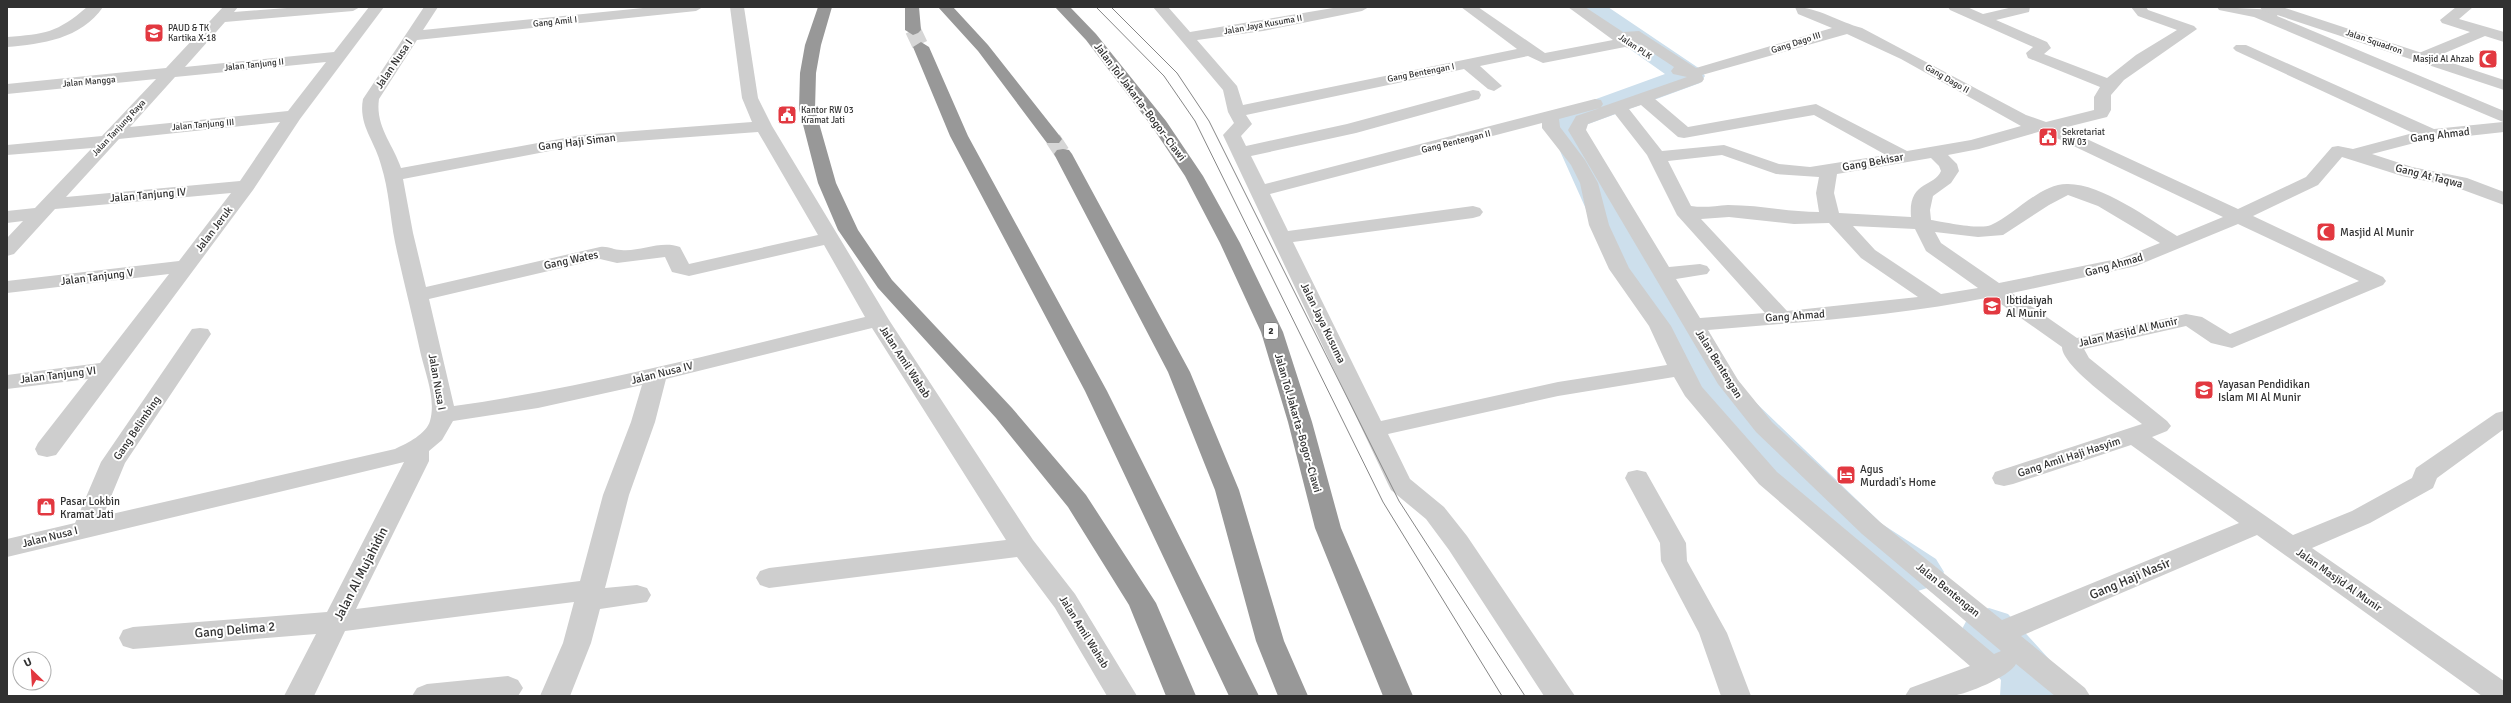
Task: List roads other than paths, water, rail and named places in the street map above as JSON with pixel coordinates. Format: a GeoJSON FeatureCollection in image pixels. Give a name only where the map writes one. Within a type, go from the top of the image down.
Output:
{"type":"FeatureCollection","features":[{"type":"Feature","properties":{"kind":"highway"},"geometry":{"type":"LineString","coordinates":[[825,7],[813,46],[808,73],[807,109],[827,183],[848,230],[885,284],[1004,413],[1077,501],[1142,602],[1182,696]]}},
{"type":"Feature","properties":{"kind":"highway"},"geometry":{"type":"LineString","coordinates":[[912,7],[917,38],[959,136],[1096,391],[1244,696]]}},
{"type":"Feature","properties":{"kind":"highway"},"geometry":{"type":"LineString","coordinates":[[945,7],[983,48],[1058,146],[1179,372],[1227,490],[1270,641],[1293,696]]}},
{"type":"Feature","properties":{"kind":"highway","name":"Jalan Tol Jakarta–Bogor–Ciawi"},"geometry":{"type":"LineString","coordinates":[[1062,7],[1091,37],[1160,126],[1194,176],[1230,243],[1272,332],[1300,422],[1328,528],[1398,696]]}},
{"type":"Feature","properties":{"kind":"street"},"geometry":{"type":"LineString","coordinates":[[7,42],[58,36],[75,26],[96,7]]}},
{"type":"Feature","properties":{"kind":"street"},"geometry":{"type":"LineString","coordinates":[[226,13],[353,7]]}},
{"type":"Feature","properties":{"kind":"street","name":"Jalan Jeruk"},"geometry":{"type":"LineString","coordinates":[[47,449],[246,186],[293,116],[377,7]]}},
{"type":"Feature","properties":{"kind":"street","name":"Jalan Nusa I"},"geometry":{"type":"LineString","coordinates":[[7,548],[240,494],[417,450],[438,429],[443,415],[438,376],[403,232],[394,174],[385,148],[369,122],[368,108],[375,91],[431,7]]}},
{"type":"Feature","properties":{"kind":"street","name":"Gang Amil I"},"geometry":{"type":"LineString","coordinates":[[413,36],[696,7]]}},
{"type":"Feature","properties":{"kind":"street","name":"Jalan Amil Wahab"},"geometry":{"type":"LineString","coordinates":[[737,7],[750,98],[763,126],[878,320],[1024,547],[1065,601],[1122,696]]}},
{"type":"Feature","properties":{"kind":"street","name":"Jalan Jaya Kusuma"},"geometry":{"type":"LineString","coordinates":[[1160,7],[1231,89],[1236,112],[1243,124],[1232,135],[1260,191],[1280,238],[1400,484],[1434,513],[1519,631],[1560,696]]}},
{"type":"Feature","properties":{"kind":"street","name":"Jalan Jaya Kusuma II"},"geometry":{"type":"LineString","coordinates":[[1187,38],[1263,26],[1362,7]]}},
{"type":"Feature","properties":{"kind":"street"},"geometry":{"type":"LineString","coordinates":[[1468,7],[1530,51],[1543,58],[1619,31]]}},
{"type":"Feature","properties":{"kind":"street","name":"Jalan PLK"},"geometry":{"type":"LineString","coordinates":[[1575,7],[1619,31],[1681,72]]}},
{"type":"Feature","properties":{"kind":"street"},"geometry":{"type":"LineString","coordinates":[[1597,7],[1619,31],[1681,72]]}},
{"type":"Feature","properties":{"kind":"street","name":"Gang Dago III"},"geometry":{"type":"LineString","coordinates":[[1802,7],[1803,11],[1847,29]]}},
{"type":"Feature","properties":{"kind":"street"},"geometry":{"type":"LineString","coordinates":[[1955,7],[2042,45],[2044,48],[2034,52],[2034,55],[2110,85],[2142,59],[2189,29],[2143,13],[2138,7]]}},
{"type":"Feature","properties":{"kind":"street"},"geometry":{"type":"LineString","coordinates":[[1983,18],[2024,8],[2023,7]]}},
{"type":"Feature","properties":{"kind":"street"},"geometry":{"type":"LineString","coordinates":[[2224,7],[2262,10],[2504,117]]}},
{"type":"Feature","properties":{"kind":"street"},"geometry":{"type":"LineString","coordinates":[[2466,7],[2448,20],[2504,37]]}},
{"type":"Feature","properties":{"kind":"street","name":"Jalan Squadron"},"geometry":{"type":"LineString","coordinates":[[2262,10],[2284,12],[2504,86]]}},
{"type":"Feature","properties":{"kind":"street","name":"Jalan Tanjung Raya"},"geometry":{"type":"LineString","coordinates":[[7,250],[226,13]]}},
{"type":"Feature","properties":{"kind":"street","name":"Gang Dago III"},"geometry":{"type":"LineString","coordinates":[[1681,72],[1847,29]]}},
{"type":"Feature","properties":{"kind":"street","name":"Gang Dago II"},"geometry":{"type":"LineString","coordinates":[[1847,29],[1857,31],[2042,127],[2241,216]]}},
{"type":"Feature","properties":{"kind":"street"},"geometry":{"type":"LineString","coordinates":[[2420,58],[2484,31]]}},
{"type":"Feature","properties":{"kind":"street"},"geometry":{"type":"LineString","coordinates":[[2241,48],[2430,134]]}},
{"type":"Feature","properties":{"kind":"street","name":"Gang Bentengan I"},"geometry":{"type":"LineString","coordinates":[[1236,112],[1530,51]]}},
{"type":"Feature","properties":{"kind":"street","name":"Jalan Tanjung II"},"geometry":{"type":"LineString","coordinates":[[170,74],[339,56]]}},
{"type":"Feature","properties":{"kind":"street"},"geometry":{"type":"LineString","coordinates":[[1467,64],[1494,86]]}},
{"type":"Feature","properties":{"kind":"street","name":"Jalan Bentengan"},"geometry":{"type":"LineString","coordinates":[[1681,72],[1696,78],[1694,82],[1654,92],[1619,107],[1582,120],[1578,125],[1577,130],[1729,384],[1777,440],[2004,654]]}},
{"type":"Feature","properties":{"kind":"street","name":"Jalan Mangga"},"geometry":{"type":"LineString","coordinates":[[7,89],[170,74]]}},
{"type":"Feature","properties":{"kind":"street","name":"Gang Bekisar"},"geometry":{"type":"LineString","coordinates":[[1832,218],[1825,193],[1829,170],[1866,165],[1986,142],[2101,112],[2101,100],[2110,85]]}},
{"type":"Feature","properties":{"kind":"street"},"geometry":{"type":"LineString","coordinates":[[1654,92],[1684,133],[1816,109],[1904,157]]}},
{"type":"Feature","properties":{"kind":"street","name":"Gang Bentengan II"},"geometry":{"type":"LineString","coordinates":[[1260,191],[1654,92]]}},
{"type":"Feature","properties":{"kind":"street"},"geometry":{"type":"LineString","coordinates":[[1241,153],[1350,129],[1473,95]]}},
{"type":"Feature","properties":{"kind":"street"},"geometry":{"type":"LineString","coordinates":[[1619,107],[1656,157],[1684,211],[1713,246],[1782,318]]}},
{"type":"Feature","properties":{"kind":"street","name":"Jalan Tanjung III"},"geometry":{"type":"LineString","coordinates":[[7,150],[293,116]]}},
{"type":"Feature","properties":{"kind":"street"},"geometry":{"type":"LineString","coordinates":[[1550,118],[1551,128],[1578,164],[1589,183],[1599,225],[1619,269],[1671,339],[1680,370],[1694,391],[1768,478],[2004,654],[2072,695]]}},
{"type":"Feature","properties":{"kind":"street","name":"Gang Haji Siman"},"geometry":{"type":"LineString","coordinates":[[394,174],[581,140],[763,126]]}},
{"type":"Feature","properties":{"kind":"street","name":"Gang Ahmad"},"geometry":{"type":"LineString","coordinates":[[1671,339],[1782,318],[1859,311],[1936,300],[1993,291],[2092,272],[2129,262],[2176,244],[2241,216],[2312,181],[2338,151],[2353,154],[2430,134],[2504,127]]}},
{"type":"Feature","properties":{"kind":"street"},"geometry":{"type":"LineString","coordinates":[[1656,157],[1724,150],[1776,169],[1810,172],[1829,170]]}},
{"type":"Feature","properties":{"kind":"street"},"geometry":{"type":"LineString","coordinates":[[1935,152],[1948,164],[1950,170],[1946,178],[1924,195],[1920,215],[1928,240],[1935,250],[2072,345]]}},
{"type":"Feature","properties":{"kind":"street","name":"Gang At Taqwa"},"geometry":{"type":"LineString","coordinates":[[2353,154],[2415,174],[2460,182],[2504,200]]}},
{"type":"Feature","properties":{"kind":"street","name":"Jalan Tanjung IV"},"geometry":{"type":"LineString","coordinates":[[7,217],[45,209],[246,186]]}},
{"type":"Feature","properties":{"kind":"street"},"geometry":{"type":"LineString","coordinates":[[1684,211],[1707,214],[1729,211],[1794,218],[1892,220],[1968,231],[1996,231],[2058,193],[2072,190],[2093,197],[2176,244]]}},
{"type":"Feature","properties":{"kind":"street"},"geometry":{"type":"LineString","coordinates":[[1280,238],[1472,212]]}},
{"type":"Feature","properties":{"kind":"street","name":"Jalan Masjid Al Munir"},"geometry":{"type":"LineString","coordinates":[[2134,436],[2159,426],[2081,363],[2073,353],[2072,345],[2142,328],[2186,320],[2194,322],[2224,341],[2232,341],[2376,281],[2241,216]]}},
{"type":"Feature","properties":{"kind":"street"},"geometry":{"type":"LineString","coordinates":[[1832,218],[1868,254],[1936,300]]}},
{"type":"Feature","properties":{"kind":"street","name":"Gang Wates"},"geometry":{"type":"LineString","coordinates":[[418,295],[600,253],[608,252],[617,257],[670,250],[673,251],[680,268],[689,270],[828,238]]}},
{"type":"Feature","properties":{"kind":"street","name":"Jalan Tanjung V"},"geometry":{"type":"LineString","coordinates":[[7,288],[186,266]]}},
{"type":"Feature","properties":{"kind":"street"},"geometry":{"type":"LineString","coordinates":[[1663,274],[1700,270]]}},
{"type":"Feature","properties":{"kind":"street","name":"Jalan Nusa IV"},"geometry":{"type":"LineString","coordinates":[[443,415],[538,401],[656,375],[878,320]]}},
{"type":"Feature","properties":{"kind":"street","name":"Gang Belimbing"},"geometry":{"type":"LineString","coordinates":[[85,529],[113,462],[200,334]]}},
{"type":"Feature","properties":{"kind":"street","name":"Jalan Tanjung VI"},"geometry":{"type":"LineString","coordinates":[[7,382],[109,369]]}},
{"type":"Feature","properties":{"kind":"street"},"geometry":{"type":"LineString","coordinates":[[1374,430],[1466,407],[1587,383],[1656,375],[1680,370]]}},
{"type":"Feature","properties":{"kind":"street"},"geometry":{"type":"LineString","coordinates":[[555,696],[577,643],[616,495],[634,450],[656,375]]}},
{"type":"Feature","properties":{"kind":"street"},"geometry":{"type":"LineString","coordinates":[[2291,546],[2361,517],[2424,482],[2425,474],[2504,418]]}},
{"type":"Feature","properties":{"kind":"street","name":"Jalan Masjid Al Munir"},"geometry":{"type":"LineString","coordinates":[[2134,436],[2504,696]]}},
{"type":"Feature","properties":{"kind":"street","name":"Gang Amil Haji Hasyim"},"geometry":{"type":"LineString","coordinates":[[2004,478],[2134,436]]}},
{"type":"Feature","properties":{"kind":"street","name":"Jalan Al Mujahidin"},"geometry":{"type":"LineString","coordinates":[[299,696],[417,461],[417,450]]}},
{"type":"Feature","properties":{"kind":"street"},"geometry":{"type":"LineString","coordinates":[[1637,478],[1673,543],[1674,561],[1713,633],[1736,696]]}},
{"type":"Feature","properties":{"kind":"street","name":"Gang Haji Nasir"},"geometry":{"type":"LineString","coordinates":[[1920,696],[2260,524]]}},
{"type":"Feature","properties":{"kind":"street"},"geometry":{"type":"LineString","coordinates":[[769,578],[1024,547]]}},
{"type":"Feature","properties":{"kind":"street","name":"Gang Delima 2"},"geometry":{"type":"LineString","coordinates":[[133,638],[337,622],[590,595],[637,595]]}},
{"type":"Feature","properties":{"kind":"street"},"geometry":{"type":"LineString","coordinates":[[427,696],[508,688]]}},
{"type":"Feature","properties":{"kind":"waterway"},"geometry":{"type":"LineString","coordinates":[[1589,7],[1689,76],[1564,122],[1609,218],[1667,319],[1736,409],[1864,537],[1918,572]]}},
{"type":"Feature","properties":{"kind":"waterway"},"geometry":{"type":"LineString","coordinates":[[1989,629],[2000,639],[2029,675],[2029,696]]}},
{"type":"Feature","properties":{"kind":"tunnel"},"geometry":{"type":"LineString","coordinates":[[913,30],[921,47]]}},
{"type":"Feature","properties":{"kind":"tunnel"},"geometry":{"type":"LineString","coordinates":[[1053,139],[1063,154]]}},
{"type":"Feature","properties":{"kind":"tram line"},"geometry":{"type":"LineString","coordinates":[[1096,7],[1164,76],[1195,121],[1383,502],[1502,696]]}},
{"type":"Feature","properties":{"kind":"tram line"},"geometry":{"type":"LineString","coordinates":[[1111,7],[1177,73],[1209,121],[1399,501],[1525,696]]}},
{"type":"Feature","properties":{"kind":"place","name":"PAUD & TK Kartika X-18"},"geometry":{"type":"Point","coordinates":[154,33]}},
{"type":"Feature","properties":{"kind":"place","name":"Masjid Al Ahzab"},"geometry":{"type":"Point","coordinates":[2488,59]}},
{"type":"Feature","properties":{"kind":"place","name":"Kantor RW 03 Kramat Jati"},"geometry":{"type":"Point","coordinates":[787,115]}},
{"type":"Feature","properties":{"kind":"place","name":"Sekretariat RW 03"},"geometry":{"type":"Point","coordinates":[2048,137]}},
{"type":"Feature","properties":{"kind":"place","name":"Masjid Al Munir"},"geometry":{"type":"Point","coordinates":[2326,232]}},
{"type":"Feature","properties":{"kind":"place","name":"Ibtidaiyah Al Munir"},"geometry":{"type":"Point","coordinates":[1992,306]}},
{"type":"Feature","properties":{"kind":"place","name":"Yayasan Pendidikan Islam MI Al Munir"},"geometry":{"type":"Point","coordinates":[2204,390]}},
{"type":"Feature","properties":{"kind":"place","name":"Agus Murdadi's Home"},"geometry":{"type":"Point","coordinates":[1846,475]}},
{"type":"Feature","properties":{"kind":"place","name":"Pasar Lokbin Kramat Jati"},"geometry":{"type":"Point","coordinates":[46,507]}}]}
